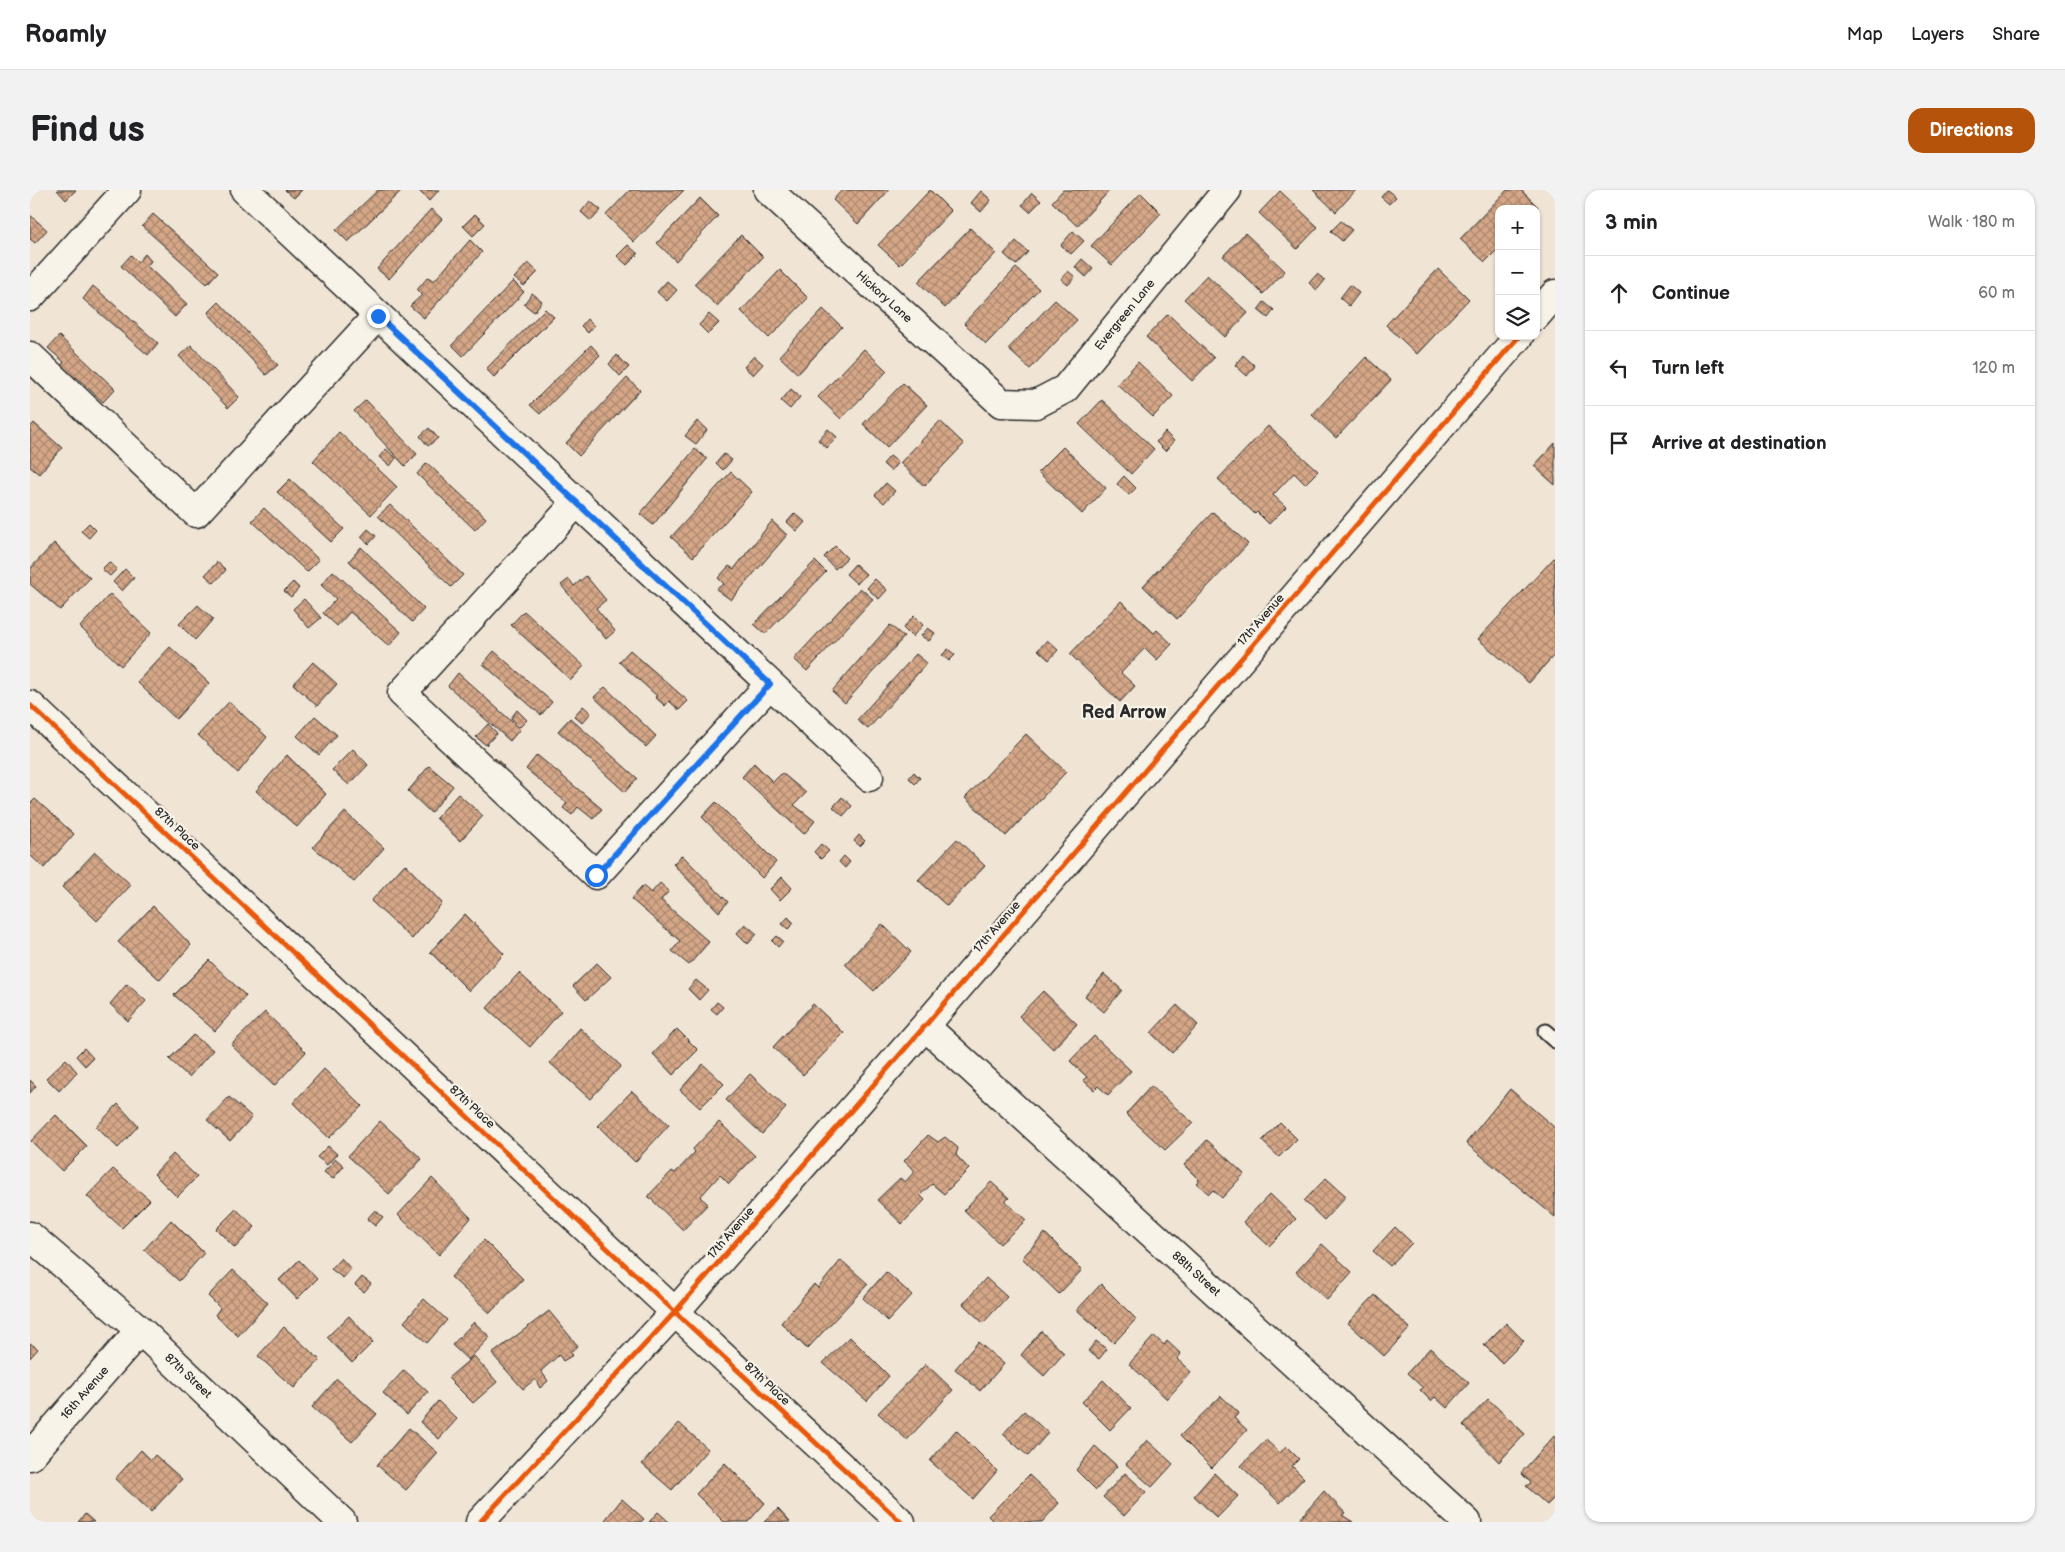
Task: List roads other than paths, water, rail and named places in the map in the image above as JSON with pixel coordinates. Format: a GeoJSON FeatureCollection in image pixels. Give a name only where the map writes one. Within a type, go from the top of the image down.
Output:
{"type":"FeatureCollection","features":[{"type":"Feature","properties":{"kind":"street"},"geometry":{"type":"LineString","coordinates":[[30,297],[128,190]]}},
{"type":"Feature","properties":{"kind":"street"},"geometry":{"type":"LineString","coordinates":[[245,190],[870,777]]}},
{"type":"Feature","properties":{"kind":"street","name":"Hickory Lane"},"geometry":{"type":"LineString","coordinates":[[768,190],[1001,403]]}},
{"type":"Feature","properties":{"kind":"street","name":"Evergreen Lane"},"geometry":{"type":"LineString","coordinates":[[1001,403],[1036,404],[1065,389],[1222,192]]}},
{"type":"Feature","properties":{"kind":"street"},"geometry":{"type":"LineString","coordinates":[[1540,311],[1555,294]]}},
{"type":"Feature","properties":{"kind":"street"},"geometry":{"type":"LineString","coordinates":[[30,356],[196,512],[378,316]]}},
{"type":"Feature","properties":{"kind":"street","name":"17th Avenue"},"geometry":{"type":"LineString","coordinates":[[480,1522],[675,1312],[925,1026],[1515,340]]}},
{"type":"Feature","properties":{"kind":"street"},"geometry":{"type":"LineString","coordinates":[[576,502],[402,693],[596,875],[770,684]]}},
{"type":"Feature","properties":{"kind":"street","name":"87th Place"},"geometry":{"type":"LineString","coordinates":[[30,705],[901,1522]]}},
{"type":"Feature","properties":{"kind":"street","name":"88th Street"},"geometry":{"type":"LineString","coordinates":[[925,1026],[1467,1522]]}},
{"type":"Feature","properties":{"kind":"street","name":"87th Street"},"geometry":{"type":"LineString","coordinates":[[30,1236],[140,1330],[342,1522]]}},
{"type":"Feature","properties":{"kind":"street","name":"16th Avenue"},"geometry":{"type":"LineString","coordinates":[[30,1456],[140,1330]]}},
{"type":"Feature","properties":{"kind":"district","name":"Red Arrow"},"geometry":{"type":"Point","coordinates":[1124,712]}}]}
